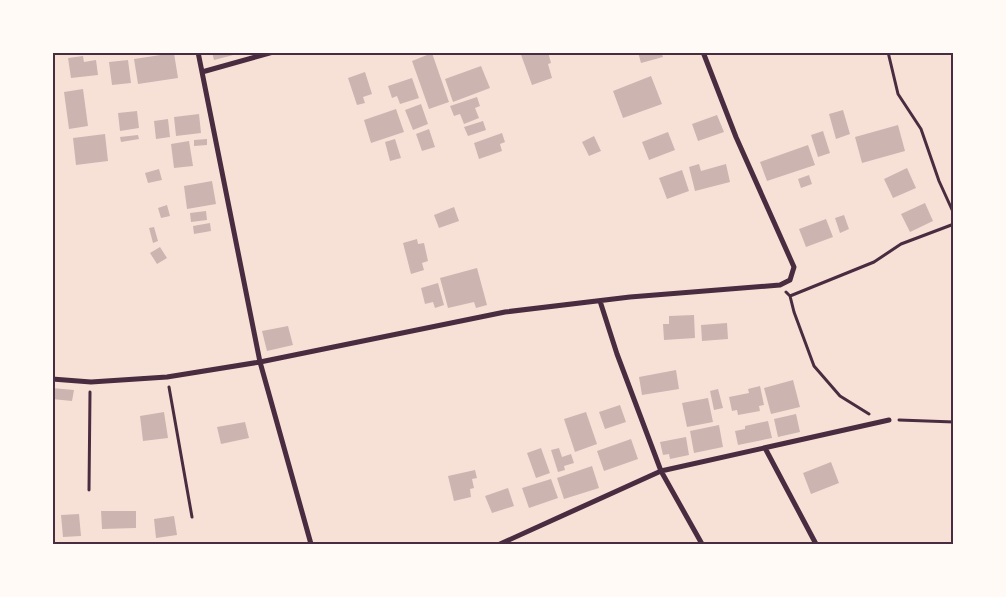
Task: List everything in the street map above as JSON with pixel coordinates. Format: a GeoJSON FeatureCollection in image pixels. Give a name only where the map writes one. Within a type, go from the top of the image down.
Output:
{"type":"FeatureCollection","features":[{"type":"Feature","properties":{"kind":"street"},"geometry":{"type":"LineString","coordinates":[[198,52],[260,362],[311,544]]}},
{"type":"Feature","properties":{"kind":"street"},"geometry":{"type":"LineString","coordinates":[[202,72],[273,52]]}},
{"type":"Feature","properties":{"kind":"street"},"geometry":{"type":"LineString","coordinates":[[52,379],[91,382],[167,377],[260,362],[505,312],[630,297],[780,285],[790,280],[794,267],[736,137],[703,52]]}},
{"type":"Feature","properties":{"kind":"street"},"geometry":{"type":"LineString","coordinates":[[600,301],[617,354],[661,471],[702,544]]}},
{"type":"Feature","properties":{"kind":"street"},"geometry":{"type":"LineString","coordinates":[[500,544],[661,471],[888,420]]}},
{"type":"Feature","properties":{"kind":"street"},"geometry":{"type":"LineString","coordinates":[[765,448],[816,544]]}},
{"type":"Feature","properties":{"kind":"path"},"geometry":{"type":"LineString","coordinates":[[888,52],[898,94],[921,129],[939,181],[954,214]]}},
{"type":"Feature","properties":{"kind":"path"},"geometry":{"type":"LineString","coordinates":[[790,296],[874,262],[901,244],[954,224]]}},
{"type":"Feature","properties":{"kind":"path"},"geometry":{"type":"LineString","coordinates":[[780,285],[790,296],[814,366],[840,396],[871,415],[888,420],[954,422]]}},
{"type":"Feature","properties":{"kind":"path"},"geometry":{"type":"LineString","coordinates":[[167,377],[192,517]]}},
{"type":"Feature","properties":{"kind":"path"},"geometry":{"type":"LineString","coordinates":[[89,490],[91,382]]}},
{"type":"Feature","properties":{"kind":"building"},"geometry":{"type":"Polygon","coordinates":[[[212,52],[241,52],[241,53],[214,60],[212,52]]]}},
{"type":"Feature","properties":{"kind":"building"},"geometry":{"type":"Polygon","coordinates":[[[520,52],[548,52],[551,63],[548,64],[552,78],[532,85],[520,52]]]}},
{"type":"Feature","properties":{"kind":"building"},"geometry":{"type":"Polygon","coordinates":[[[638,52],[661,52],[663,57],[641,63],[638,52]]]}},
{"type":"Feature","properties":{"kind":"building"},"geometry":{"type":"Polygon","coordinates":[[[174,53],[178,78],[138,84],[134,59],[174,53]]]}},
{"type":"Feature","properties":{"kind":"building"},"geometry":{"type":"Polygon","coordinates":[[[432,53],[449,102],[429,109],[412,61],[432,53]]]}},
{"type":"Feature","properties":{"kind":"building"},"geometry":{"type":"Polygon","coordinates":[[[83,56],[84,62],[96,60],[98,75],[71,78],[68,58],[83,56]]]}},
{"type":"Feature","properties":{"kind":"building"},"geometry":{"type":"Polygon","coordinates":[[[128,60],[131,83],[112,85],[109,62],[128,60]]]}},
{"type":"Feature","properties":{"kind":"building"},"geometry":{"type":"Polygon","coordinates":[[[481,66],[490,88],[453,102],[445,79],[481,66]]]}},
{"type":"Feature","properties":{"kind":"building"},"geometry":{"type":"Polygon","coordinates":[[[365,72],[372,94],[363,97],[365,103],[357,105],[348,78],[365,72]]]}},
{"type":"Feature","properties":{"kind":"building"},"geometry":{"type":"Polygon","coordinates":[[[651,76],[662,104],[623,118],[613,91],[651,76]]]}},
{"type":"Feature","properties":{"kind":"building"},"geometry":{"type":"Polygon","coordinates":[[[412,78],[419,98],[400,104],[397,96],[392,98],[388,86],[412,78]]]}},
{"type":"Feature","properties":{"kind":"building"},"geometry":{"type":"Polygon","coordinates":[[[83,89],[88,126],[69,129],[64,92],[83,89]]]}},
{"type":"Feature","properties":{"kind":"building"},"geometry":{"type":"Polygon","coordinates":[[[477,97],[480,106],[475,108],[479,118],[464,124],[460,114],[454,116],[450,106],[477,97]]]}},
{"type":"Feature","properties":{"kind":"building"},"geometry":{"type":"Polygon","coordinates":[[[421,104],[428,124],[413,130],[405,110],[421,104]]]}},
{"type":"Feature","properties":{"kind":"building"},"geometry":{"type":"Polygon","coordinates":[[[396,109],[404,132],[371,143],[364,120],[396,109]]]}},
{"type":"Feature","properties":{"kind":"building"},"geometry":{"type":"Polygon","coordinates":[[[843,110],[850,134],[836,139],[829,114],[843,110]]]}},
{"type":"Feature","properties":{"kind":"building"},"geometry":{"type":"Polygon","coordinates":[[[137,111],[139,128],[120,131],[118,113],[137,111]]]}},
{"type":"Feature","properties":{"kind":"building"},"geometry":{"type":"Polygon","coordinates":[[[199,114],[201,133],[176,136],[174,117],[199,114]]]}},
{"type":"Feature","properties":{"kind":"building"},"geometry":{"type":"Polygon","coordinates":[[[717,115],[724,132],[698,141],[692,124],[717,115]]]}},
{"type":"Feature","properties":{"kind":"building"},"geometry":{"type":"Polygon","coordinates":[[[168,119],[170,137],[156,139],[154,121],[168,119]]]}},
{"type":"Feature","properties":{"kind":"building"},"geometry":{"type":"Polygon","coordinates":[[[483,121],[486,130],[468,136],[464,127],[483,121]]]}},
{"type":"Feature","properties":{"kind":"building"},"geometry":{"type":"Polygon","coordinates":[[[898,125],[905,151],[862,163],[855,137],[898,125]]]}},
{"type":"Feature","properties":{"kind":"building"},"geometry":{"type":"Polygon","coordinates":[[[429,129],[435,147],[422,151],[416,134],[429,129]]]}},
{"type":"Feature","properties":{"kind":"building"},"geometry":{"type":"Polygon","coordinates":[[[823,131],[830,153],[818,157],[811,135],[823,131]]]}},
{"type":"Feature","properties":{"kind":"building"},"geometry":{"type":"Polygon","coordinates":[[[668,132],[675,150],[649,160],[642,142],[668,132]]]}},
{"type":"Feature","properties":{"kind":"building"},"geometry":{"type":"Polygon","coordinates":[[[502,133],[505,142],[500,144],[502,151],[479,159],[474,143],[502,133]]]}},
{"type":"Feature","properties":{"kind":"building"},"geometry":{"type":"Polygon","coordinates":[[[105,134],[108,161],[76,165],[73,138],[105,134]]]}},
{"type":"Feature","properties":{"kind":"building"},"geometry":{"type":"Polygon","coordinates":[[[138,135],[139,139],[121,142],[120,137],[138,135]]]}},
{"type":"Feature","properties":{"kind":"building"},"geometry":{"type":"Polygon","coordinates":[[[594,136],[601,151],[589,156],[582,142],[594,136]]]}},
{"type":"Feature","properties":{"kind":"building"},"geometry":{"type":"Polygon","coordinates":[[[207,139],[207,145],[194,146],[194,140],[207,139]]]}},
{"type":"Feature","properties":{"kind":"building"},"geometry":{"type":"Polygon","coordinates":[[[395,139],[401,158],[390,161],[385,142],[395,139]]]}},
{"type":"Feature","properties":{"kind":"building"},"geometry":{"type":"Polygon","coordinates":[[[189,141],[193,166],[174,168],[171,144],[189,141]]]}},
{"type":"Feature","properties":{"kind":"building"},"geometry":{"type":"Polygon","coordinates":[[[808,145],[815,165],[767,181],[760,162],[808,145]]]}},
{"type":"Feature","properties":{"kind":"building"},"geometry":{"type":"Polygon","coordinates":[[[699,164],[701,171],[726,164],[730,182],[695,191],[689,167],[699,164]]]}},
{"type":"Feature","properties":{"kind":"building"},"geometry":{"type":"Polygon","coordinates":[[[907,168],[916,188],[893,198],[884,179],[907,168]]]}},
{"type":"Feature","properties":{"kind":"building"},"geometry":{"type":"Polygon","coordinates":[[[159,169],[162,180],[148,183],[145,173],[159,169]]]}},
{"type":"Feature","properties":{"kind":"building"},"geometry":{"type":"Polygon","coordinates":[[[682,170],[689,191],[667,199],[659,178],[682,170]]]}},
{"type":"Feature","properties":{"kind":"building"},"geometry":{"type":"Polygon","coordinates":[[[809,175],[812,184],[801,188],[798,179],[809,175]]]}},
{"type":"Feature","properties":{"kind":"building"},"geometry":{"type":"Polygon","coordinates":[[[212,181],[216,204],[187,209],[184,186],[212,181]]]}},
{"type":"Feature","properties":{"kind":"building"},"geometry":{"type":"Polygon","coordinates":[[[925,203],[933,221],[910,232],[901,214],[925,203]]]}},
{"type":"Feature","properties":{"kind":"building"},"geometry":{"type":"Polygon","coordinates":[[[167,205],[170,216],[161,218],[158,208],[167,205]]]}},
{"type":"Feature","properties":{"kind":"building"},"geometry":{"type":"Polygon","coordinates":[[[454,207],[459,221],[439,228],[434,215],[454,207]]]}},
{"type":"Feature","properties":{"kind":"building"},"geometry":{"type":"Polygon","coordinates":[[[206,211],[207,220],[191,222],[190,213],[206,211]]]}},
{"type":"Feature","properties":{"kind":"building"},"geometry":{"type":"Polygon","coordinates":[[[844,215],[849,229],[840,233],[835,218],[844,215]]]}},
{"type":"Feature","properties":{"kind":"building"},"geometry":{"type":"Polygon","coordinates":[[[826,219],[833,237],[806,247],[799,229],[826,219]]]}},
{"type":"Feature","properties":{"kind":"building"},"geometry":{"type":"Polygon","coordinates":[[[210,223],[211,231],[194,234],[193,226],[210,223]]]}},
{"type":"Feature","properties":{"kind":"building"},"geometry":{"type":"Polygon","coordinates":[[[154,227],[158,241],[153,243],[149,228],[154,227]]]}},
{"type":"Feature","properties":{"kind":"building"},"geometry":{"type":"Polygon","coordinates":[[[417,239],[418,244],[424,243],[428,261],[422,263],[424,270],[411,274],[403,243],[417,239]]]}},
{"type":"Feature","properties":{"kind":"building"},"geometry":{"type":"Polygon","coordinates":[[[160,247],[167,258],[157,264],[150,253],[160,247]]]}},
{"type":"Feature","properties":{"kind":"building"},"geometry":{"type":"Polygon","coordinates":[[[477,268],[487,305],[476,308],[474,302],[448,308],[440,278],[477,268]]]}},
{"type":"Feature","properties":{"kind":"building"},"geometry":{"type":"Polygon","coordinates":[[[438,283],[444,305],[435,308],[433,302],[425,304],[421,288],[438,283]]]}},
{"type":"Feature","properties":{"kind":"building"},"geometry":{"type":"Polygon","coordinates":[[[694,315],[695,338],[664,340],[663,324],[669,324],[669,316],[694,315]]]}},
{"type":"Feature","properties":{"kind":"building"},"geometry":{"type":"Polygon","coordinates":[[[727,323],[728,339],[702,341],[701,325],[727,323]]]}},
{"type":"Feature","properties":{"kind":"building"},"geometry":{"type":"Polygon","coordinates":[[[288,326],[293,345],[267,351],[262,331],[288,326]]]}},
{"type":"Feature","properties":{"kind":"building"},"geometry":{"type":"Polygon","coordinates":[[[676,370],[679,389],[642,395],[639,377],[676,370]]]}},
{"type":"Feature","properties":{"kind":"building"},"geometry":{"type":"Polygon","coordinates":[[[793,380],[800,407],[771,414],[764,388],[793,380]]]}},
{"type":"Feature","properties":{"kind":"building"},"geometry":{"type":"Polygon","coordinates":[[[760,386],[764,405],[759,406],[760,411],[738,415],[737,410],[732,411],[729,397],[749,393],[748,389],[760,386]]]}},
{"type":"Feature","properties":{"kind":"building"},"geometry":{"type":"Polygon","coordinates":[[[52,388],[74,390],[72,401],[52,399],[52,388]]]}},
{"type":"Feature","properties":{"kind":"building"},"geometry":{"type":"Polygon","coordinates":[[[718,389],[723,408],[714,410],[710,391],[718,389]]]}},
{"type":"Feature","properties":{"kind":"building"},"geometry":{"type":"Polygon","coordinates":[[[708,398],[713,422],[687,427],[682,403],[708,398]]]}},
{"type":"Feature","properties":{"kind":"building"},"geometry":{"type":"Polygon","coordinates":[[[620,405],[626,422],[605,429],[599,412],[620,405]]]}},
{"type":"Feature","properties":{"kind":"building"},"geometry":{"type":"Polygon","coordinates":[[[164,412],[168,438],[143,441],[140,416],[164,412]]]}},
{"type":"Feature","properties":{"kind":"building"},"geometry":{"type":"Polygon","coordinates":[[[586,412],[597,444],[575,452],[564,419],[586,412]]]}},
{"type":"Feature","properties":{"kind":"building"},"geometry":{"type":"Polygon","coordinates":[[[796,414],[800,432],[778,437],[774,419],[796,414]]]}},
{"type":"Feature","properties":{"kind":"building"},"geometry":{"type":"Polygon","coordinates":[[[768,421],[772,438],[738,445],[735,431],[745,429],[745,426],[768,421]]]}},
{"type":"Feature","properties":{"kind":"building"},"geometry":{"type":"Polygon","coordinates":[[[245,422],[249,438],[221,444],[217,427],[245,422]]]}},
{"type":"Feature","properties":{"kind":"building"},"geometry":{"type":"Polygon","coordinates":[[[719,425],[723,447],[694,453],[690,431],[719,425]]]}},
{"type":"Feature","properties":{"kind":"building"},"geometry":{"type":"Polygon","coordinates":[[[686,437],[689,455],[670,459],[669,454],[663,455],[660,442],[686,437]]]}},
{"type":"Feature","properties":{"kind":"building"},"geometry":{"type":"Polygon","coordinates":[[[631,439],[638,459],[604,471],[597,451],[631,439]]]}},
{"type":"Feature","properties":{"kind":"building"},"geometry":{"type":"Polygon","coordinates":[[[541,448],[550,473],[536,478],[527,453],[541,448]]]}},
{"type":"Feature","properties":{"kind":"building"},"geometry":{"type":"Polygon","coordinates":[[[559,448],[562,457],[571,454],[574,463],[564,466],[565,470],[558,472],[551,450],[559,448]]]}},
{"type":"Feature","properties":{"kind":"building"},"geometry":{"type":"Polygon","coordinates":[[[831,462],[839,483],[811,494],[803,473],[831,462]]]}},
{"type":"Feature","properties":{"kind":"building"},"geometry":{"type":"Polygon","coordinates":[[[592,466],[599,488],[564,499],[557,478],[592,466]]]}},
{"type":"Feature","properties":{"kind":"building"},"geometry":{"type":"Polygon","coordinates":[[[475,470],[477,478],[472,479],[474,488],[470,489],[471,497],[454,501],[448,476],[475,470]]]}},
{"type":"Feature","properties":{"kind":"building"},"geometry":{"type":"Polygon","coordinates":[[[551,479],[558,498],[529,508],[522,488],[551,479]]]}},
{"type":"Feature","properties":{"kind":"building"},"geometry":{"type":"Polygon","coordinates":[[[508,488],[514,506],[492,513],[485,496],[508,488]]]}},
{"type":"Feature","properties":{"kind":"building"},"geometry":{"type":"Polygon","coordinates":[[[101,511],[136,511],[136,528],[102,529],[101,511]]]}},
{"type":"Feature","properties":{"kind":"building"},"geometry":{"type":"Polygon","coordinates":[[[79,514],[81,536],[63,537],[61,515],[79,514]]]}},
{"type":"Feature","properties":{"kind":"building"},"geometry":{"type":"Polygon","coordinates":[[[174,516],[177,535],[156,538],[154,519],[174,516]]]}}]}
